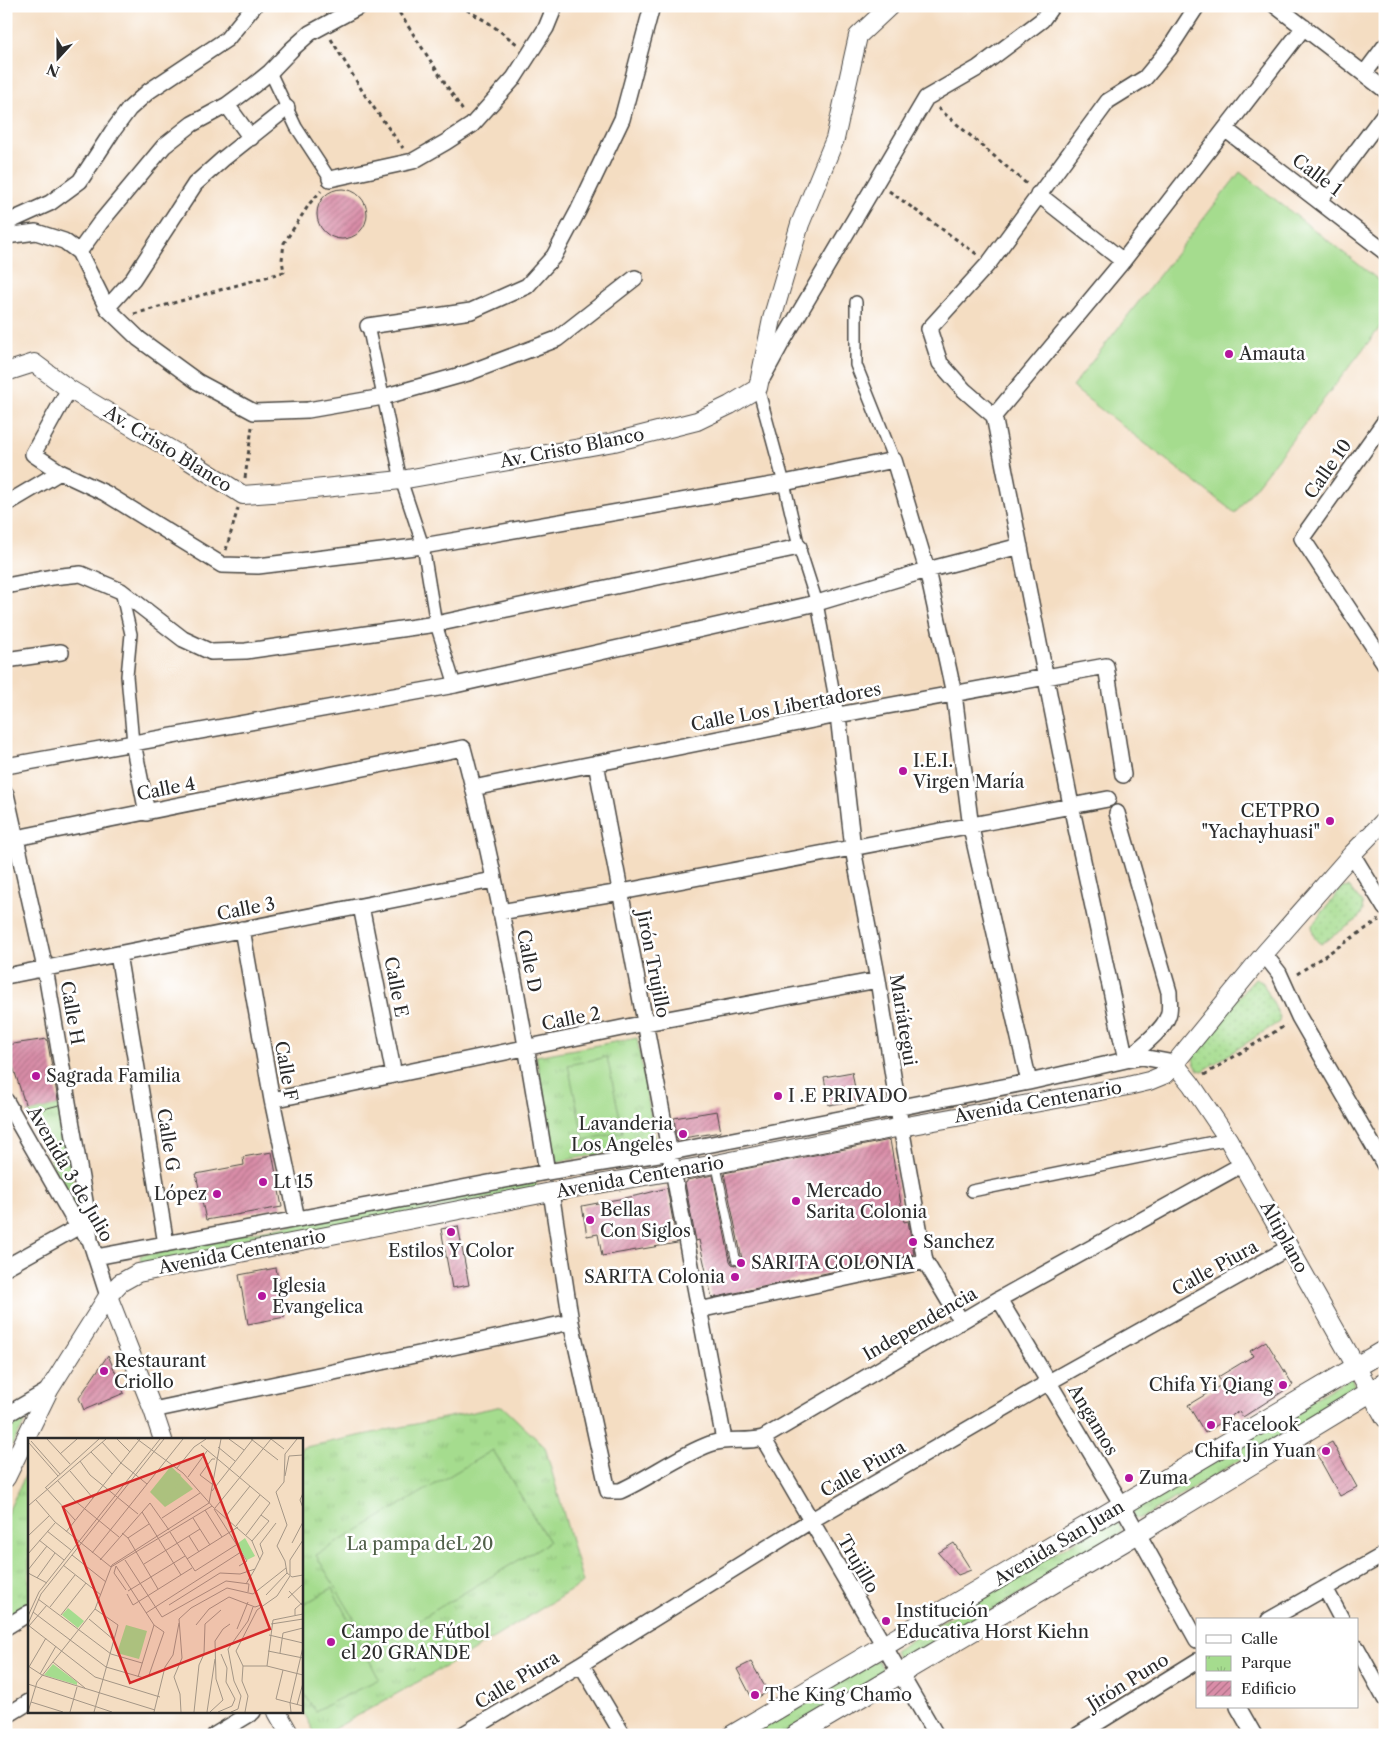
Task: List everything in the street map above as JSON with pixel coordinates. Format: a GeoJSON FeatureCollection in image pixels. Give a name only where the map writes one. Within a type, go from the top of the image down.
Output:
{"type":"FeatureCollection","features":[{"type":"Feature","properties":{"kind":"main road","name":"Avenida San Juan"},"geometry":{"type":"LineString","coordinates":[[733,1735],[1385,1350]]}},
{"type":"Feature","properties":{"kind":"main road","name":"Avenida San Juan"},"geometry":{"type":"LineString","coordinates":[[796,1735],[1138,1533],[1377,1388]]}},
{"type":"Feature","properties":{"kind":"street"},"geometry":{"type":"LineString","coordinates":[[6,222],[50,204],[80,181],[129,109],[226,38],[254,6]]}},
{"type":"Feature","properties":{"kind":"street"},"geometry":{"type":"LineString","coordinates":[[79,252],[100,223],[164,146],[192,124],[227,105],[270,72],[310,33],[360,6]]}},
{"type":"Feature","properties":{"kind":"street"},"geometry":{"type":"LineString","coordinates":[[270,72],[296,127],[330,179],[412,161],[446,142],[472,124],[514,78],[546,28],[555,6]]}},
{"type":"Feature","properties":{"kind":"street"},"geometry":{"type":"LineString","coordinates":[[455,685],[436,624],[423,546],[401,480],[368,326],[471,311],[527,286],[554,256],[622,119],[652,6]]}},
{"type":"Feature","properties":{"kind":"street"},"geometry":{"type":"LineString","coordinates":[[838,715],[818,603],[799,547],[758,388],[772,319],[800,224],[835,139],[858,36],[890,6]]}},
{"type":"Feature","properties":{"kind":"street"},"geometry":{"type":"LineString","coordinates":[[758,388],[781,344],[926,98],[978,68],[1042,20],[1052,6]]}},
{"type":"Feature","properties":{"kind":"street"},"geometry":{"type":"LineString","coordinates":[[1126,1060],[1071,805],[994,416],[964,390],[940,363],[929,329],[989,263],[1108,101],[1144,78],[1169,49],[1198,6]]}},
{"type":"Feature","properties":{"kind":"street"},"geometry":{"type":"LineString","coordinates":[[1276,6],[1385,90]]}},
{"type":"Feature","properties":{"kind":"street"},"geometry":{"type":"LineString","coordinates":[[994,416],[1123,261],[1304,27]]}},
{"type":"Feature","properties":{"kind":"street"},"geometry":{"type":"LineString","coordinates":[[1364,74],[1385,46]]}},
{"type":"Feature","properties":{"kind":"street"},"geometry":{"type":"LineString","coordinates":[[227,105],[251,138]]}},
{"type":"Feature","properties":{"kind":"street"},"geometry":{"type":"LineString","coordinates":[[107,308],[133,279],[195,184],[287,108]]}},
{"type":"Feature","properties":{"kind":"street"},"geometry":{"type":"LineString","coordinates":[[1319,201],[1385,112]]}},
{"type":"Feature","properties":{"kind":"street","name":"Calle 1"},"geometry":{"type":"LineString","coordinates":[[1225,129],[1385,252]]}},
{"type":"Feature","properties":{"kind":"street"},"geometry":{"type":"LineString","coordinates":[[1038,194],[1123,261]]}},
{"type":"Feature","properties":{"kind":"street"},"geometry":{"type":"LineString","coordinates":[[6,236],[36,232],[64,241],[79,252],[107,308],[139,339],[198,382],[254,412],[308,410],[384,397],[468,373],[558,339],[635,278]]}},
{"type":"Feature","properties":{"kind":"street"},"geometry":{"type":"LineString","coordinates":[[856,302],[856,366],[894,460],[927,570],[954,694],[970,824],[1029,1082]]}},
{"type":"Feature","properties":{"kind":"street","name":"Av. Cristo Blanco"},"geometry":{"type":"LineString","coordinates":[[6,372],[34,363],[70,389],[243,494],[285,492],[401,480],[614,442],[697,421],[730,405],[758,388]]}},
{"type":"Feature","properties":{"kind":"street"},"geometry":{"type":"LineString","coordinates":[[70,389],[33,454],[60,472],[105,493],[222,565],[258,566],[423,546],[784,483],[894,460]]}},
{"type":"Feature","properties":{"kind":"street","name":"Calle 10"},"geometry":{"type":"LineString","coordinates":[[1385,421],[1302,538],[1385,664]]}},
{"type":"Feature","properties":{"kind":"street"},"geometry":{"type":"LineString","coordinates":[[6,504],[60,472]]}},
{"type":"Feature","properties":{"kind":"street"},"geometry":{"type":"LineString","coordinates":[[6,766],[455,685],[818,603],[927,570],[1020,546]]}},
{"type":"Feature","properties":{"kind":"street"},"geometry":{"type":"LineString","coordinates":[[6,586],[52,577],[81,574],[121,591],[183,639],[211,652],[246,651],[436,624],[799,547]]}},
{"type":"Feature","properties":{"kind":"street"},"geometry":{"type":"LineString","coordinates":[[121,591],[131,634],[127,676],[133,743],[147,813]]}},
{"type":"Feature","properties":{"kind":"street"},"geometry":{"type":"LineString","coordinates":[[6,660],[61,652]]}},
{"type":"Feature","properties":{"kind":"street","name":"Calle Los Libertadores"},"geometry":{"type":"LineString","coordinates":[[473,788],[838,715],[1106,666],[1123,775]]}},
{"type":"Feature","properties":{"kind":"street","name":"Mariátegui"},"geometry":{"type":"LineString","coordinates":[[838,715],[853,847],[878,980],[899,1108],[900,1127],[925,1261],[961,1321]]}},
{"type":"Feature","properties":{"kind":"street","name":"Calle 4"},"geometry":{"type":"LineString","coordinates":[[16,838],[463,748],[473,788]]}},
{"type":"Feature","properties":{"kind":"street","name":"Jirón Trujillo"},"geometry":{"type":"LineString","coordinates":[[596,764],[671,1152],[724,1440]]}},
{"type":"Feature","properties":{"kind":"street","name":"Calle D"},"geometry":{"type":"LineString","coordinates":[[473,788],[500,912],[526,1048],[546,1172]]}},
{"type":"Feature","properties":{"kind":"street","name":"Calle H"},"geometry":{"type":"LineString","coordinates":[[6,794],[45,968],[90,1240]]}},
{"type":"Feature","properties":{"kind":"street"},"geometry":{"type":"LineString","coordinates":[[500,912],[621,892],[1108,799]]}},
{"type":"Feature","properties":{"kind":"street"},"geometry":{"type":"LineString","coordinates":[[1118,813],[1169,992],[1169,1015],[1163,1025],[1126,1060]]}},
{"type":"Feature","properties":{"kind":"street","name":"Avenida Centenario"},"geometry":{"type":"LineString","coordinates":[[31,1438],[49,1390],[108,1296],[120,1283],[138,1273],[551,1192],[716,1164],[900,1127],[1149,1081],[1166,1074],[1264,954],[1352,854],[1385,820]]}},
{"type":"Feature","properties":{"kind":"street"},"geometry":{"type":"LineString","coordinates":[[1352,854],[1385,908]]}},
{"type":"Feature","properties":{"kind":"street","name":"Calle 3"},"geometry":{"type":"LineString","coordinates":[[6,976],[493,880]]}},
{"type":"Feature","properties":{"kind":"street","name":"Calle E"},"geometry":{"type":"LineString","coordinates":[[361,906],[394,1075]]}},
{"type":"Feature","properties":{"kind":"street","name":"Calle F"},"geometry":{"type":"LineString","coordinates":[[242,929],[272,1100],[297,1219]]}},
{"type":"Feature","properties":{"kind":"street","name":"Calle G"},"geometry":{"type":"LineString","coordinates":[[118,954],[166,1244]]}},
{"type":"Feature","properties":{"kind":"street"},"geometry":{"type":"LineString","coordinates":[[1264,954],[1279,973],[1299,1017],[1385,1166]]}},
{"type":"Feature","properties":{"kind":"street","name":"Calle 2"},"geometry":{"type":"LineString","coordinates":[[272,1100],[646,1024],[878,980]]}},
{"type":"Feature","properties":{"kind":"street","name":"Avenida Centenario"},"geometry":{"type":"LineString","coordinates":[[96,1257],[546,1172],[671,1152],[1029,1082],[1142,1057],[1174,1063]]}},
{"type":"Feature","properties":{"kind":"street","name":"Altiplano"},"geometry":{"type":"LineString","coordinates":[[1174,1063],[1191,1084],[1243,1164],[1355,1368],[1377,1388],[1385,1418]]}},
{"type":"Feature","properties":{"kind":"street","name":"Avenida 3 de Julio"},"geometry":{"type":"LineString","coordinates":[[6,1101],[12,1124],[78,1227],[90,1240],[108,1296]]}},
{"type":"Feature","properties":{"kind":"street"},"geometry":{"type":"LineString","coordinates":[[972,1191],[1228,1139]]}},
{"type":"Feature","properties":{"kind":"street","name":"Independencia"},"geometry":{"type":"LineString","coordinates":[[571,1322],[608,1491],[620,1490],[694,1451],[724,1440],[751,1441],[763,1438],[999,1299],[1243,1164]]}},
{"type":"Feature","properties":{"kind":"street"},"geometry":{"type":"LineString","coordinates":[[153,1410],[571,1322],[551,1192]]}},
{"type":"Feature","properties":{"kind":"street"},"geometry":{"type":"LineString","coordinates":[[6,1268],[78,1227]]}},
{"type":"Feature","properties":{"kind":"street","name":"Calle Piura"},"geometry":{"type":"LineString","coordinates":[[462,1735],[581,1664],[812,1520],[1049,1382],[1290,1248]]}},
{"type":"Feature","properties":{"kind":"street"},"geometry":{"type":"LineString","coordinates":[[699,1310],[925,1261]]}},
{"type":"Feature","properties":{"kind":"street"},"geometry":{"type":"LineString","coordinates":[[108,1296],[162,1438]]}},
{"type":"Feature","properties":{"kind":"street","name":"Angamos"},"geometry":{"type":"LineString","coordinates":[[999,1299],[1138,1533],[1196,1638]]}},
{"type":"Feature","properties":{"kind":"street"},"geometry":{"type":"LineString","coordinates":[[6,1415],[49,1390]]}},
{"type":"Feature","properties":{"kind":"street","name":"Trujillo"},"geometry":{"type":"LineString","coordinates":[[763,1438],[936,1735]]}},
{"type":"Feature","properties":{"kind":"street","name":"Avenida Centenario"},"geometry":{"type":"LineString","coordinates":[[6,1478],[26,1451]]}},
{"type":"Feature","properties":{"kind":"street"},"geometry":{"type":"LineString","coordinates":[[1272,1618],[1385,1554]]}},
{"type":"Feature","properties":{"kind":"street"},"geometry":{"type":"LineString","coordinates":[[1325,1588],[1341,1618]]}},
{"type":"Feature","properties":{"kind":"street"},"geometry":{"type":"LineString","coordinates":[[6,1627],[28,1614]]}},
{"type":"Feature","properties":{"kind":"street"},"geometry":{"type":"LineString","coordinates":[[1358,1650],[1385,1699]]}},
{"type":"Feature","properties":{"kind":"street","name":"Jirón Puno"},"geometry":{"type":"LineString","coordinates":[[1078,1735],[1100,1729],[1196,1661]]}},
{"type":"Feature","properties":{"kind":"street"},"geometry":{"type":"LineString","coordinates":[[581,1664],[623,1735]]}},
{"type":"Feature","properties":{"kind":"street"},"geometry":{"type":"LineString","coordinates":[[6,1716],[28,1703]]}},
{"type":"Feature","properties":{"kind":"street"},"geometry":{"type":"LineString","coordinates":[[1239,1708],[1254,1735]]}},
{"type":"Feature","properties":{"kind":"street"},"geometry":{"type":"LineString","coordinates":[[215,1735],[250,1714]]}},
{"type":"Feature","properties":{"kind":"street"},"geometry":{"type":"LineString","coordinates":[[278,1714],[290,1735]]}},
{"type":"Feature","properties":{"kind":"lane"},"geometry":{"type":"LineString","coordinates":[[716,1164],[736,1260]]}},
{"type":"Feature","properties":{"kind":"path"},"geometry":{"type":"LineString","coordinates":[[395,6],[472,124]]}},
{"type":"Feature","properties":{"kind":"path"},"geometry":{"type":"LineString","coordinates":[[460,6],[490,23],[530,53]]}},
{"type":"Feature","properties":{"kind":"path"},"geometry":{"type":"LineString","coordinates":[[322,26],[366,97],[412,161]]}},
{"type":"Feature","properties":{"kind":"path"},"geometry":{"type":"LineString","coordinates":[[926,98],[1038,194]]}},
{"type":"Feature","properties":{"kind":"path"},"geometry":{"type":"LineString","coordinates":[[119,318],[284,272],[282,260],[284,243],[310,203],[330,179]]}},
{"type":"Feature","properties":{"kind":"path"},"geometry":{"type":"LineString","coordinates":[[877,182],[989,263]]}},
{"type":"Feature","properties":{"kind":"path"},"geometry":{"type":"LineString","coordinates":[[1284,983],[1385,917]]}},
{"type":"Feature","properties":{"kind":"path"},"geometry":{"type":"LineString","coordinates":[[1191,1084],[1299,1017]]}},
{"type":"Feature","properties":{"kind":"green space","name":"Amauta"},"geometry":{"type":"Polygon","coordinates":[[[1240,172],[1385,285],[1385,321],[1235,513],[1072,387],[1240,172]]]}},
{"type":"Feature","properties":{"kind":"green space"},"geometry":{"type":"Polygon","coordinates":[[[1349,887],[1362,903],[1363,911],[1357,920],[1321,944],[1314,936],[1312,925],[1342,888],[1349,887]]]}},
{"type":"Feature","properties":{"kind":"green space"},"geometry":{"type":"Polygon","coordinates":[[[1255,978],[1262,981],[1280,1017],[1279,1022],[1203,1071],[1198,1070],[1193,1060],[1194,1049],[1255,978]]]}},
{"type":"Feature","properties":{"kind":"green space"},"geometry":{"type":"Polygon","coordinates":[[[637,1038],[656,1144],[556,1162],[536,1056],[637,1038]]]}},
{"type":"Feature","properties":{"kind":"green space"},"geometry":{"type":"Polygon","coordinates":[[[607,1057],[623,1132],[584,1140],[568,1065],[607,1057]]]}},
{"type":"Feature","properties":{"kind":"green space"},"geometry":{"type":"Polygon","coordinates":[[[62,1104],[78,1210],[74,1212],[28,1113],[62,1104]]]}},
{"type":"Feature","properties":{"kind":"green space"},"geometry":{"type":"Polygon","coordinates":[[[535,1176],[537,1189],[142,1267],[140,1255],[535,1176]]]}},
{"type":"Feature","properties":{"kind":"green space"},"geometry":{"type":"Polygon","coordinates":[[[1351,1377],[1356,1389],[1353,1393],[1140,1519],[1134,1518],[1131,1506],[1351,1377]]]}},
{"type":"Feature","properties":{"kind":"green space","name":"La pampa deL 20"},"geometry":{"type":"Polygon","coordinates":[[[502,1406],[545,1447],[583,1583],[466,1655],[323,1735],[316,1735],[302,1710],[302,1448],[502,1406]]]}},
{"type":"Feature","properties":{"kind":"green space"},"geometry":{"type":"Polygon","coordinates":[[[30,1414],[6,1455],[6,1428],[30,1414]]]}},
{"type":"Feature","properties":{"kind":"green space"},"geometry":{"type":"Polygon","coordinates":[[[493,1450],[549,1542],[372,1648],[316,1555],[493,1450]]]}},
{"type":"Feature","properties":{"kind":"green space"},"geometry":{"type":"Polygon","coordinates":[[[26,1474],[28,1477],[28,1606],[6,1619],[6,1516],[26,1474]]]}},
{"type":"Feature","properties":{"kind":"green space"},"geometry":{"type":"Polygon","coordinates":[[[1113,1518],[1117,1520],[1122,1531],[1119,1534],[901,1665],[894,1651],[1113,1518]]]}},
{"type":"Feature","properties":{"kind":"green space","name":"Campo de Fútbol el 20 GRANDE"},"geometry":{"type":"Polygon","coordinates":[[[332,1588],[379,1679],[315,1711],[302,1690],[302,1605],[332,1588]]]}},
{"type":"Feature","properties":{"kind":"green space"},"geometry":{"type":"Polygon","coordinates":[[[877,1660],[885,1673],[882,1676],[781,1735],[748,1735],[877,1660]]]}},
{"type":"Feature","properties":{"kind":"building"},"geometry":{"type":"Polygon","coordinates":[[[342,189],[356,193],[363,200],[367,214],[363,228],[356,235],[342,239],[328,235],[321,228],[317,214],[321,200],[328,193],[342,189]]]}},
{"type":"Feature","properties":{"kind":"building","name":"Sagrada Familia"},"geometry":{"type":"Polygon","coordinates":[[[47,1039],[59,1105],[28,1113],[6,1045],[47,1039]]]}},
{"type":"Feature","properties":{"kind":"building"},"geometry":{"type":"Polygon","coordinates":[[[852,1072],[857,1100],[829,1105],[824,1077],[852,1072]]]}},
{"type":"Feature","properties":{"kind":"building"},"geometry":{"type":"Polygon","coordinates":[[[717,1111],[721,1132],[677,1139],[674,1118],[717,1111]]]}},
{"type":"Feature","properties":{"kind":"building","name":"Mercado Sarita Colonia"},"geometry":{"type":"Polygon","coordinates":[[[890,1140],[904,1222],[908,1221],[914,1254],[712,1298],[699,1240],[696,1241],[685,1183],[687,1180],[713,1175],[730,1261],[737,1266],[742,1259],[724,1173],[890,1140]]]}},
{"type":"Feature","properties":{"kind":"building"},"geometry":{"type":"Polygon","coordinates":[[[272,1152],[282,1207],[206,1220],[196,1174],[244,1165],[243,1157],[272,1152]]]}},
{"type":"Feature","properties":{"kind":"building"},"geometry":{"type":"Polygon","coordinates":[[[667,1188],[677,1243],[602,1256],[598,1234],[587,1236],[582,1206],[667,1188]]]}},
{"type":"Feature","properties":{"kind":"building"},"geometry":{"type":"Polygon","coordinates":[[[458,1226],[469,1285],[452,1288],[441,1229],[458,1226]]]}},
{"type":"Feature","properties":{"kind":"building","name":"Iglesia Evangelica"},"geometry":{"type":"Polygon","coordinates":[[[276,1268],[285,1317],[248,1324],[239,1275],[276,1268]]]}},
{"type":"Feature","properties":{"kind":"building"},"geometry":{"type":"Polygon","coordinates":[[[1266,1341],[1293,1385],[1243,1417],[1239,1411],[1205,1433],[1188,1405],[1223,1384],[1218,1377],[1253,1356],[1250,1351],[1266,1341]]]}},
{"type":"Feature","properties":{"kind":"building"},"geometry":{"type":"Polygon","coordinates":[[[108,1355],[124,1393],[84,1410],[79,1398],[108,1355]]]}},
{"type":"Feature","properties":{"kind":"building"},"geometry":{"type":"Polygon","coordinates":[[[1332,1442],[1357,1487],[1340,1496],[1315,1451],[1332,1442]]]}},
{"type":"Feature","properties":{"kind":"building"},"geometry":{"type":"Polygon","coordinates":[[[954,1543],[971,1570],[958,1575],[938,1553],[954,1543]]]}},
{"type":"Feature","properties":{"kind":"building"},"geometry":{"type":"Polygon","coordinates":[[[751,1662],[768,1692],[753,1700],[737,1669],[751,1662]]]}},
{"type":"Feature","properties":{"kind":"place","name":"Amauta"},"geometry":{"type":"Point","coordinates":[1229,354]}},
{"type":"Feature","properties":{"kind":"place","name":"I.E.I. Virgen María"},"geometry":{"type":"Point","coordinates":[903,771]}},
{"type":"Feature","properties":{"kind":"place","name":"CETPRO \"Yachayhuasi\""},"geometry":{"type":"Point","coordinates":[1330,821]}},
{"type":"Feature","properties":{"kind":"place","name":"Sagrada Familia"},"geometry":{"type":"Point","coordinates":[36,1076]}},
{"type":"Feature","properties":{"kind":"place","name":"I .E PRIVADO"},"geometry":{"type":"Point","coordinates":[778,1096]}},
{"type":"Feature","properties":{"kind":"place","name":"Lavanderia Los Angeles"},"geometry":{"type":"Point","coordinates":[683,1134]}},
{"type":"Feature","properties":{"kind":"place","name":"Lt 15"},"geometry":{"type":"Point","coordinates":[263,1182]}},
{"type":"Feature","properties":{"kind":"place","name":"López"},"geometry":{"type":"Point","coordinates":[217,1194]}},
{"type":"Feature","properties":{"kind":"place","name":"Mercado Sarita Colonia"},"geometry":{"type":"Point","coordinates":[796,1201]}},
{"type":"Feature","properties":{"kind":"place","name":"Bellas Con Siglos"},"geometry":{"type":"Point","coordinates":[590,1220]}},
{"type":"Feature","properties":{"kind":"place","name":"Estilos Y Color"},"geometry":{"type":"Point","coordinates":[451,1232]}},
{"type":"Feature","properties":{"kind":"place","name":"Sanchez"},"geometry":{"type":"Point","coordinates":[913,1242]}},
{"type":"Feature","properties":{"kind":"place","name":"SARITA COLONIA"},"geometry":{"type":"Point","coordinates":[741,1263]}},
{"type":"Feature","properties":{"kind":"place","name":"SARITA Colonia"},"geometry":{"type":"Point","coordinates":[735,1277]}},
{"type":"Feature","properties":{"kind":"place","name":"Iglesia Evangelica"},"geometry":{"type":"Point","coordinates":[262,1296]}},
{"type":"Feature","properties":{"kind":"place","name":"Restaurant Criollo"},"geometry":{"type":"Point","coordinates":[104,1371]}},
{"type":"Feature","properties":{"kind":"place","name":"Chifa Yi Qiang"},"geometry":{"type":"Point","coordinates":[1283,1385]}},
{"type":"Feature","properties":{"kind":"place","name":"Facelook"},"geometry":{"type":"Point","coordinates":[1211,1425]}},
{"type":"Feature","properties":{"kind":"place","name":"Chifa Jin Yuan"},"geometry":{"type":"Point","coordinates":[1326,1451]}},
{"type":"Feature","properties":{"kind":"place","name":"Zuma"},"geometry":{"type":"Point","coordinates":[1129,1478]}},
{"type":"Feature","properties":{"kind":"place","name":"Institución Educativa Horst Kiehn"},"geometry":{"type":"Point","coordinates":[886,1621]}},
{"type":"Feature","properties":{"kind":"place","name":"Campo de Fútbol el 20 GRANDE"},"geometry":{"type":"Point","coordinates":[331,1642]}},
{"type":"Feature","properties":{"kind":"place","name":"The King Chamo"},"geometry":{"type":"Point","coordinates":[755,1695]}}]}
